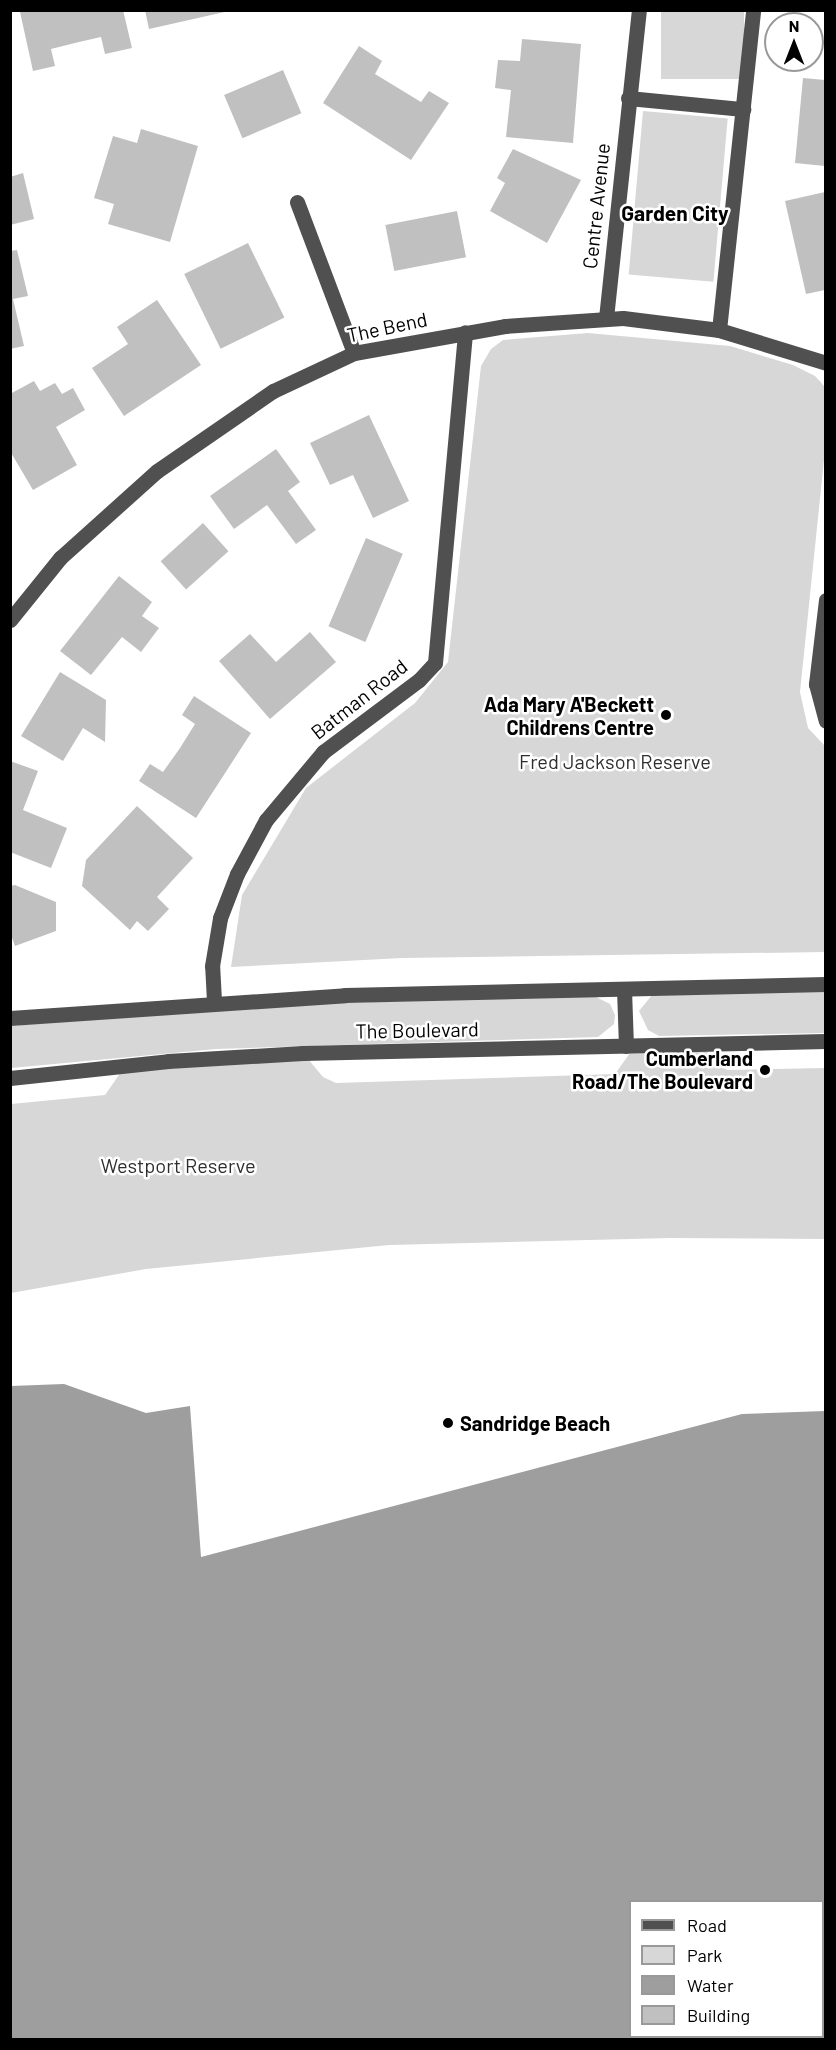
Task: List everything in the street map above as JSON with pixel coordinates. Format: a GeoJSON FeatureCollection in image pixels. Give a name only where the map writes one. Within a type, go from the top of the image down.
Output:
{"type":"FeatureCollection","features":[{"type":"Feature","properties":{"kind":"street","name":"Centre Avenue"},"geometry":{"type":"LineString","coordinates":[[606,318],[639,10]]}},
{"type":"Feature","properties":{"kind":"street"},"geometry":{"type":"LineString","coordinates":[[719,330],[753,10]]}},
{"type":"Feature","properties":{"kind":"street"},"geometry":{"type":"LineString","coordinates":[[628,98],[743,108]]}},
{"type":"Feature","properties":{"kind":"street"},"geometry":{"type":"LineString","coordinates":[[297,202],[354,353]]}},
{"type":"Feature","properties":{"kind":"street","name":"The Bend"},"geometry":{"type":"LineString","coordinates":[[10,620],[60,558],[157,471],[273,391],[354,353],[465,332],[606,318],[661,320],[719,330],[825,363]]}},
{"type":"Feature","properties":{"kind":"street","name":"Batman Road"},"geometry":{"type":"LineString","coordinates":[[214,1001],[212,966],[220,918],[237,874],[266,820],[322,752],[419,680],[435,663],[465,332]]}},
{"type":"Feature","properties":{"kind":"street"},"geometry":{"type":"LineString","coordinates":[[825,600],[816,684],[825,721]]}},
{"type":"Feature","properties":{"kind":"street","name":"The Boulevard"},"geometry":{"type":"LineString","coordinates":[[10,1018],[214,1001],[825,984]]}},
{"type":"Feature","properties":{"kind":"street"},"geometry":{"type":"LineString","coordinates":[[624,989],[626,1046]]}},
{"type":"Feature","properties":{"kind":"street","name":"The Boulevard"},"geometry":{"type":"LineString","coordinates":[[10,1078],[269,1055],[825,1041]]}},
{"type":"Feature","properties":{"kind":"green space"},"geometry":{"type":"Polygon","coordinates":[[[661,11],[744,11],[744,79],[661,79],[661,11]]]}},
{"type":"Feature","properties":{"kind":"green space"},"geometry":{"type":"Polygon","coordinates":[[[643,111],[728,118],[713,282],[629,274],[643,111]]]}},
{"type":"Feature","properties":{"kind":"green space","name":"Fred Jackson Reserve"},"geometry":{"type":"Polygon","coordinates":[[[588,333],[730,346],[793,365],[815,376],[825,387],[825,450],[800,692],[808,728],[825,746],[825,952],[402,958],[231,967],[242,895],[306,788],[415,703],[448,662],[481,366],[491,349],[503,340],[588,333]]]}},
{"type":"Feature","properties":{"kind":"green space"},"geometry":{"type":"Polygon","coordinates":[[[825,990],[825,1033],[659,1036],[648,1030],[639,1011],[652,995],[825,990]]]}},
{"type":"Feature","properties":{"kind":"green space"},"geometry":{"type":"Polygon","coordinates":[[[594,996],[610,1004],[615,1015],[614,1024],[598,1037],[216,1049],[11,1068],[11,1026],[237,1006],[594,996]]]}},
{"type":"Feature","properties":{"kind":"green space","name":"Westport Reserve"},"geometry":{"type":"Polygon","coordinates":[[[705,1050],[727,1070],[825,1068],[825,1239],[670,1238],[389,1245],[146,1269],[11,1293],[11,1104],[105,1095],[121,1072],[308,1059],[323,1077],[336,1083],[615,1074],[630,1053],[705,1050]]]}},
{"type":"Feature","properties":{"kind":"water"},"geometry":{"type":"Polygon","coordinates":[[[64,1384],[146,1413],[190,1406],[201,1557],[742,1414],[825,1411],[825,2039],[11,2039],[11,1386],[64,1384]]]}},
{"type":"Feature","properties":{"kind":"building"},"geometry":{"type":"Polygon","coordinates":[[[123,10],[132,48],[105,54],[101,37],[79,42],[51,49],[55,66],[33,71],[20,12],[123,10]]]}},
{"type":"Feature","properties":{"kind":"building"},"geometry":{"type":"Polygon","coordinates":[[[145,10],[229,10],[229,11],[149,29],[145,10]]]}},
{"type":"Feature","properties":{"kind":"building"},"geometry":{"type":"Polygon","coordinates":[[[522,39],[581,44],[573,143],[506,137],[511,90],[495,88],[498,60],[520,61],[522,39]]]}},
{"type":"Feature","properties":{"kind":"building"},"geometry":{"type":"Polygon","coordinates":[[[359,46],[382,61],[375,74],[421,102],[429,91],[449,103],[411,160],[323,103],[359,46]]]}},
{"type":"Feature","properties":{"kind":"building"},"geometry":{"type":"Polygon","coordinates":[[[283,70],[301,113],[242,138],[224,95],[283,70]]]}},
{"type":"Feature","properties":{"kind":"building"},"geometry":{"type":"Polygon","coordinates":[[[803,78],[825,80],[825,166],[795,163],[803,78]]]}},
{"type":"Feature","properties":{"kind":"building"},"geometry":{"type":"Polygon","coordinates":[[[141,129],[198,146],[170,242],[108,224],[114,204],[94,198],[113,136],[137,143],[141,129]]]}},
{"type":"Feature","properties":{"kind":"building"},"geometry":{"type":"Polygon","coordinates":[[[513,149],[581,180],[547,243],[490,211],[505,183],[497,178],[513,149]]]}},
{"type":"Feature","properties":{"kind":"building"},"geometry":{"type":"Polygon","coordinates":[[[23,173],[34,219],[10,225],[10,177],[23,173]]]}},
{"type":"Feature","properties":{"kind":"building"},"geometry":{"type":"Polygon","coordinates":[[[825,192],[825,290],[806,294],[785,201],[825,192]]]}},
{"type":"Feature","properties":{"kind":"building"},"geometry":{"type":"Polygon","coordinates":[[[457,211],[466,257],[394,271],[385,225],[457,211]]]}},
{"type":"Feature","properties":{"kind":"building"},"geometry":{"type":"Polygon","coordinates":[[[248,243],[284,318],[221,349],[184,274],[248,243]]]}},
{"type":"Feature","properties":{"kind":"building"},"geometry":{"type":"Polygon","coordinates":[[[17,250],[28,296],[13,299],[24,346],[10,349],[10,251],[17,250]]]}},
{"type":"Feature","properties":{"kind":"building"},"geometry":{"type":"Polygon","coordinates":[[[157,300],[201,365],[124,416],[92,368],[128,344],[117,327],[157,300]]]}},
{"type":"Feature","properties":{"kind":"building"},"geometry":{"type":"Polygon","coordinates":[[[34,381],[40,391],[55,383],[62,394],[73,388],[85,410],[56,427],[77,465],[33,490],[10,451],[10,394],[34,381]]]}},
{"type":"Feature","properties":{"kind":"building"},"geometry":{"type":"Polygon","coordinates":[[[369,415],[409,501],[373,518],[353,475],[330,485],[310,443],[369,415]]]}},
{"type":"Feature","properties":{"kind":"building"},"geometry":{"type":"Polygon","coordinates":[[[276,449],[300,482],[288,491],[316,530],[296,544],[267,505],[234,529],[210,496],[276,449]]]}},
{"type":"Feature","properties":{"kind":"building"},"geometry":{"type":"Polygon","coordinates":[[[203,523],[228,551],[186,589],[161,561],[203,523]]]}},
{"type":"Feature","properties":{"kind":"building"},"geometry":{"type":"Polygon","coordinates":[[[366,538],[403,554],[365,642],[328,626],[366,538]]]}},
{"type":"Feature","properties":{"kind":"building"},"geometry":{"type":"Polygon","coordinates":[[[119,576],[152,602],[142,616],[159,628],[141,652],[122,637],[91,675],[60,651],[119,576]]]}},
{"type":"Feature","properties":{"kind":"building"},"geometry":{"type":"Polygon","coordinates":[[[310,632],[336,662],[270,719],[219,661],[250,634],[276,662],[310,632]]]}},
{"type":"Feature","properties":{"kind":"building"},"geometry":{"type":"Polygon","coordinates":[[[60,672],[106,700],[105,742],[83,728],[63,761],[21,736],[60,672]]]}},
{"type":"Feature","properties":{"kind":"building"},"geometry":{"type":"Polygon","coordinates":[[[194,696],[251,733],[196,818],[139,781],[150,764],[163,772],[180,748],[195,724],[182,715],[194,696]]]}},
{"type":"Feature","properties":{"kind":"building"},"geometry":{"type":"Polygon","coordinates":[[[10,761],[38,771],[23,810],[67,828],[51,868],[10,852],[10,761]]]}},
{"type":"Feature","properties":{"kind":"building"},"geometry":{"type":"Polygon","coordinates":[[[137,806],[193,858],[157,897],[169,909],[148,931],[137,921],[130,930],[82,886],[86,860],[137,806]]]}},
{"type":"Feature","properties":{"kind":"building"},"geometry":{"type":"Polygon","coordinates":[[[15,885],[56,902],[56,931],[15,946],[10,932],[10,886],[15,885]]]}},
{"type":"Feature","properties":{"kind":"place","name":"Ada Mary A'Beckett Childrens Centre"},"geometry":{"type":"Point","coordinates":[666,715]}},
{"type":"Feature","properties":{"kind":"place","name":"Cumberland Road/The Boulevard"},"geometry":{"type":"Point","coordinates":[765,1070]}},
{"type":"Feature","properties":{"kind":"place","name":"Sandridge Beach"},"geometry":{"type":"Point","coordinates":[448,1423]}},
{"type":"Feature","properties":{"kind":"district","name":"Garden City"},"geometry":{"type":"Point","coordinates":[675,213]}}]}
